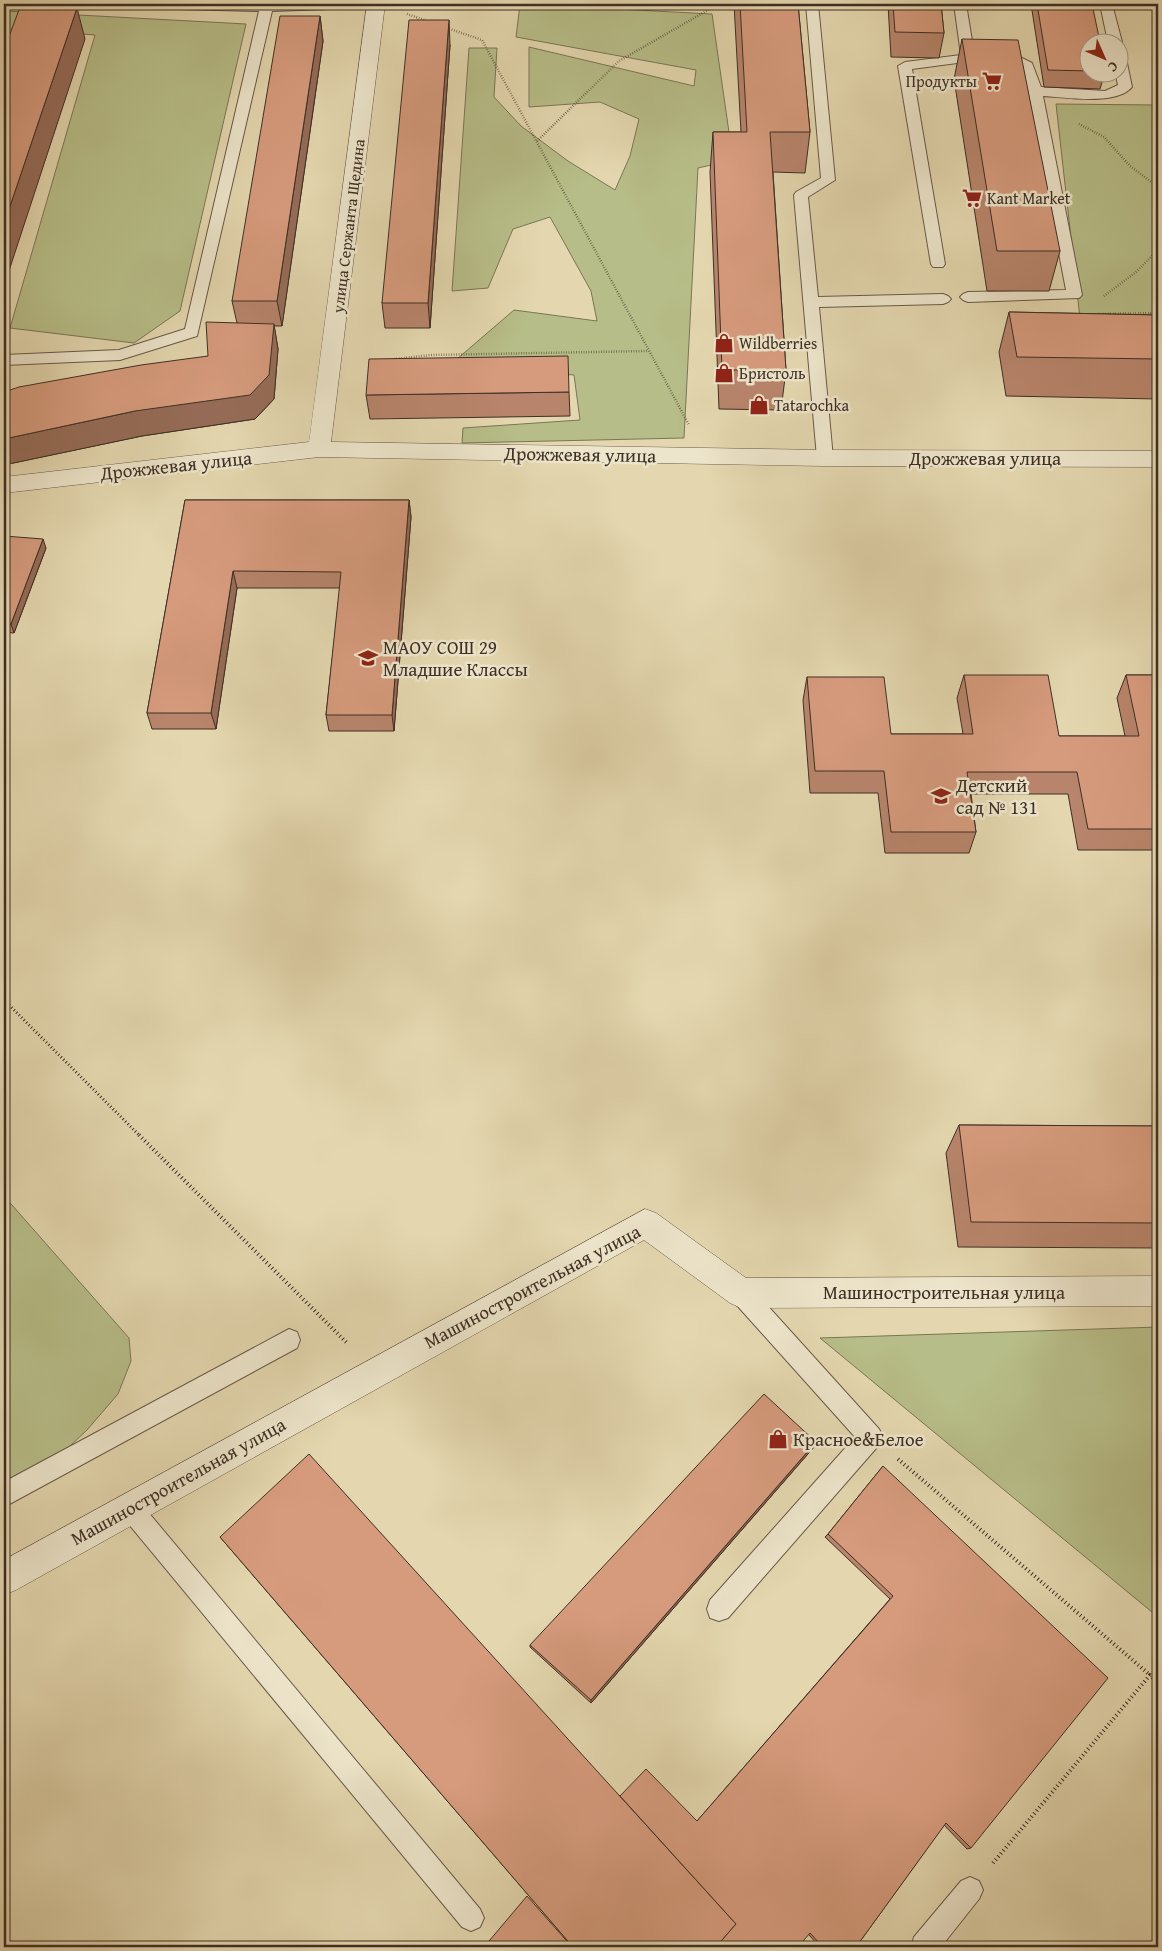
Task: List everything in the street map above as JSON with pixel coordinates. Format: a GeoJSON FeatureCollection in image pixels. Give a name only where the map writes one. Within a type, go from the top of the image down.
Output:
{"type":"FeatureCollection","features":[{"type":"Feature","properties":{"kind":"street","name":"улица Сержанта Щедина"},"geometry":{"type":"LineString","coordinates":[[319,449],[376,4]]}},
{"type":"Feature","properties":{"kind":"street","name":"Дрожжевая улица"},"geometry":{"type":"LineString","coordinates":[[4,485],[319,449],[825,458],[1158,459]]}},
{"type":"Feature","properties":{"kind":"street","name":"Машиностроительная улица"},"geometry":{"type":"LineString","coordinates":[[4,1578],[645,1223],[741,1293],[1158,1291]]}},
{"type":"Feature","properties":{"kind":"lane"},"geometry":{"type":"LineString","coordinates":[[139,4],[266,7],[357,4]]}},
{"type":"Feature","properties":{"kind":"lane"},"geometry":{"type":"LineString","coordinates":[[812,4],[828,180],[801,195],[825,458]]}},
{"type":"Feature","properties":{"kind":"lane"},"geometry":{"type":"LineString","coordinates":[[960,4],[968,56]]}},
{"type":"Feature","properties":{"kind":"lane"},"geometry":{"type":"LineString","coordinates":[[1106,4],[1113,32]]}},
{"type":"Feature","properties":{"kind":"lane"},"geometry":{"type":"LineString","coordinates":[[4,360],[120,354],[192,332],[266,7]]}},
{"type":"Feature","properties":{"kind":"lane"},"geometry":{"type":"LineString","coordinates":[[938,264],[905,66],[968,56],[995,54],[1010,57],[1028,66],[1035,91],[1074,295],[968,297]]}},
{"type":"Feature","properties":{"kind":"lane"},"geometry":{"type":"LineString","coordinates":[[1035,91],[1106,95],[1125,87],[1124,82]]}},
{"type":"Feature","properties":{"kind":"lane"},"geometry":{"type":"LineString","coordinates":[[811,302],[944,299]]}},
{"type":"Feature","properties":{"kind":"lane"},"geometry":{"type":"LineString","coordinates":[[719,1609],[871,1437],[741,1293]]}},
{"type":"Feature","properties":{"kind":"lane"},"geometry":{"type":"LineString","coordinates":[[4,1495],[289,1340]]}},
{"type":"Feature","properties":{"kind":"lane"},"geometry":{"type":"LineString","coordinates":[[130,1508],[471,1918]]}},
{"type":"Feature","properties":{"kind":"lane"},"geometry":{"type":"LineString","coordinates":[[924,1947],[970,1890]]}},
{"type":"Feature","properties":{"kind":"path"},"geometry":{"type":"LineString","coordinates":[[467,4],[716,5]]}},
{"type":"Feature","properties":{"kind":"path"},"geometry":{"type":"LineString","coordinates":[[537,141],[619,61],[716,5]]}},
{"type":"Feature","properties":{"kind":"path"},"geometry":{"type":"LineString","coordinates":[[404,13],[430,22]]}},
{"type":"Feature","properties":{"kind":"path"},"geometry":{"type":"LineString","coordinates":[[439,25],[482,40],[648,351],[707,456]]}},
{"type":"Feature","properties":{"kind":"path"},"geometry":{"type":"LineString","coordinates":[[1072,120],[1104,137],[1130,166],[1158,187]]}},
{"type":"Feature","properties":{"kind":"path"},"geometry":{"type":"LineString","coordinates":[[1100,298],[1136,272],[1158,250]]}},
{"type":"Feature","properties":{"kind":"path"},"geometry":{"type":"LineString","coordinates":[[329,368],[431,355],[648,351]]}},
{"type":"Feature","properties":{"kind":"path"},"geometry":{"type":"LineString","coordinates":[[4,1000],[375,1371]]}},
{"type":"Feature","properties":{"kind":"path"},"geometry":{"type":"LineString","coordinates":[[871,1437],[1158,1683]]}},
{"type":"Feature","properties":{"kind":"path"},"geometry":{"type":"LineString","coordinates":[[970,1890],[1150,1675]]}},
{"type":"Feature","properties":{"kind":"green space"},"geometry":{"type":"Polygon","coordinates":[[[520,4],[712,14],[733,160],[698,168],[684,438],[462,443],[463,428],[580,420],[574,375],[450,365],[514,310],[597,321],[591,291],[550,217],[513,229],[488,288],[452,291],[469,48],[497,48],[494,97],[521,126],[568,161],[615,190],[630,156],[639,119],[600,102],[529,107],[529,47],[694,86],[696,70],[516,37],[520,4]]]}},
{"type":"Feature","properties":{"kind":"green space"},"geometry":{"type":"Polygon","coordinates":[[[4,11],[246,24],[180,311],[134,343],[10,328],[95,35],[21,29],[4,72],[4,11]]]}},
{"type":"Feature","properties":{"kind":"green space"},"geometry":{"type":"Polygon","coordinates":[[[1056,104],[1158,105],[1158,344],[1083,345],[1056,104]]]}},
{"type":"Feature","properties":{"kind":"green space"},"geometry":{"type":"Polygon","coordinates":[[[4,1196],[129,1338],[131,1361],[118,1394],[87,1430],[53,1462],[4,1491],[4,1196]]]}},
{"type":"Feature","properties":{"kind":"green space"},"geometry":{"type":"Polygon","coordinates":[[[1158,1327],[1158,1617],[820,1338],[1158,1327]]]}},
{"type":"Feature","properties":{"kind":"building"},"geometry":{"type":"Polygon","coordinates":[[[740,4],[798,4],[810,132],[770,132],[786,370],[722,370],[713,132],[747,132],[740,4]]]}},
{"type":"Feature","properties":{"kind":"building"},"geometry":{"type":"Polygon","coordinates":[[[893,4],[941,4],[944,33],[895,32],[893,4]]]}},
{"type":"Feature","properties":{"kind":"building"},"geometry":{"type":"Polygon","coordinates":[[[1037,4],[1092,4],[1098,32],[1080,32],[1080,71],[1048,70],[1037,4]]]}},
{"type":"Feature","properties":{"kind":"building"},"geometry":{"type":"Polygon","coordinates":[[[20,7],[77,8],[4,224],[4,50],[20,7]]]}},
{"type":"Feature","properties":{"kind":"building"},"geometry":{"type":"Polygon","coordinates":[[[280,16],[320,16],[277,301],[232,301],[280,16]]]}},
{"type":"Feature","properties":{"kind":"building"},"geometry":{"type":"Polygon","coordinates":[[[409,20],[449,20],[428,303],[382,303],[409,20]]]}},
{"type":"Feature","properties":{"kind":"building"},"geometry":{"type":"Polygon","coordinates":[[[962,39],[1018,40],[1060,251],[997,251],[962,39]]]}},
{"type":"Feature","properties":{"kind":"building"},"geometry":{"type":"Polygon","coordinates":[[[1009,312],[1158,315],[1158,359],[1017,357],[1009,312]]]}},
{"type":"Feature","properties":{"kind":"building"},"geometry":{"type":"Polygon","coordinates":[[[206,322],[274,324],[269,375],[250,395],[135,411],[4,439],[4,392],[19,387],[141,365],[208,356],[206,322]]]}},
{"type":"Feature","properties":{"kind":"building"},"geometry":{"type":"Polygon","coordinates":[[[568,356],[569,392],[366,395],[369,359],[568,356]]]}},
{"type":"Feature","properties":{"kind":"building","name":"МАОУ СОШ 29 Младшие Классы"},"geometry":{"type":"Polygon","coordinates":[[[185,500],[409,500],[392,715],[326,715],[341,572],[233,571],[211,713],[147,713],[185,500]]]}},
{"type":"Feature","properties":{"kind":"building"},"geometry":{"type":"Polygon","coordinates":[[[4,536],[43,539],[11,624],[4,624],[4,536]]]}},
{"type":"Feature","properties":{"kind":"building"},"geometry":{"type":"Polygon","coordinates":[[[964,675],[1048,675],[1059,736],[1139,736],[1126,675],[1158,675],[1158,829],[1088,829],[1077,772],[967,772],[976,832],[891,832],[884,771],[815,771],[807,677],[884,677],[891,734],[973,734],[964,675]]]}},
{"type":"Feature","properties":{"kind":"building"},"geometry":{"type":"Polygon","coordinates":[[[959,1125],[1158,1126],[1158,1223],[971,1222],[959,1125]]]}},
{"type":"Feature","properties":{"kind":"building"},"geometry":{"type":"Polygon","coordinates":[[[764,1394],[816,1442],[591,1700],[530,1645],[764,1394]]]}},
{"type":"Feature","properties":{"kind":"building"},"geometry":{"type":"Polygon","coordinates":[[[309,1454],[736,1924],[716,1947],[573,1947],[220,1537],[309,1454]]]}},
{"type":"Feature","properties":{"kind":"building"},"geometry":{"type":"Polygon","coordinates":[[[883,1466],[1108,1678],[971,1848],[946,1823],[856,1947],[823,1947],[810,1933],[798,1947],[716,1947],[736,1924],[620,1796],[646,1769],[697,1821],[893,1596],[828,1534],[883,1466]]]}},
{"type":"Feature","properties":{"kind":"building"},"geometry":{"type":"Polygon","coordinates":[[[527,1896],[572,1947],[484,1947],[527,1896]]]}},
{"type":"Feature","properties":{"kind":"place","name":"Продукты"},"geometry":{"type":"Point","coordinates":[992,81]}},
{"type":"Feature","properties":{"kind":"place","name":"Kant Market"},"geometry":{"type":"Point","coordinates":[972,198]}},
{"type":"Feature","properties":{"kind":"place","name":"Wildberries"},"geometry":{"type":"Point","coordinates":[724,343]}},
{"type":"Feature","properties":{"kind":"place","name":"Бристоль"},"geometry":{"type":"Point","coordinates":[724,373]}},
{"type":"Feature","properties":{"kind":"place","name":"Tatarochka"},"geometry":{"type":"Point","coordinates":[759,405]}},
{"type":"Feature","properties":{"kind":"place","name":"МАОУ СОШ 29 Младшие Классы"},"geometry":{"type":"Point","coordinates":[368,658]}},
{"type":"Feature","properties":{"kind":"place","name":"Детский сад № 131"},"geometry":{"type":"Point","coordinates":[941,796]}},
{"type":"Feature","properties":{"kind":"place","name":"Красное&Белое"},"geometry":{"type":"Point","coordinates":[778,1439]}}]}
